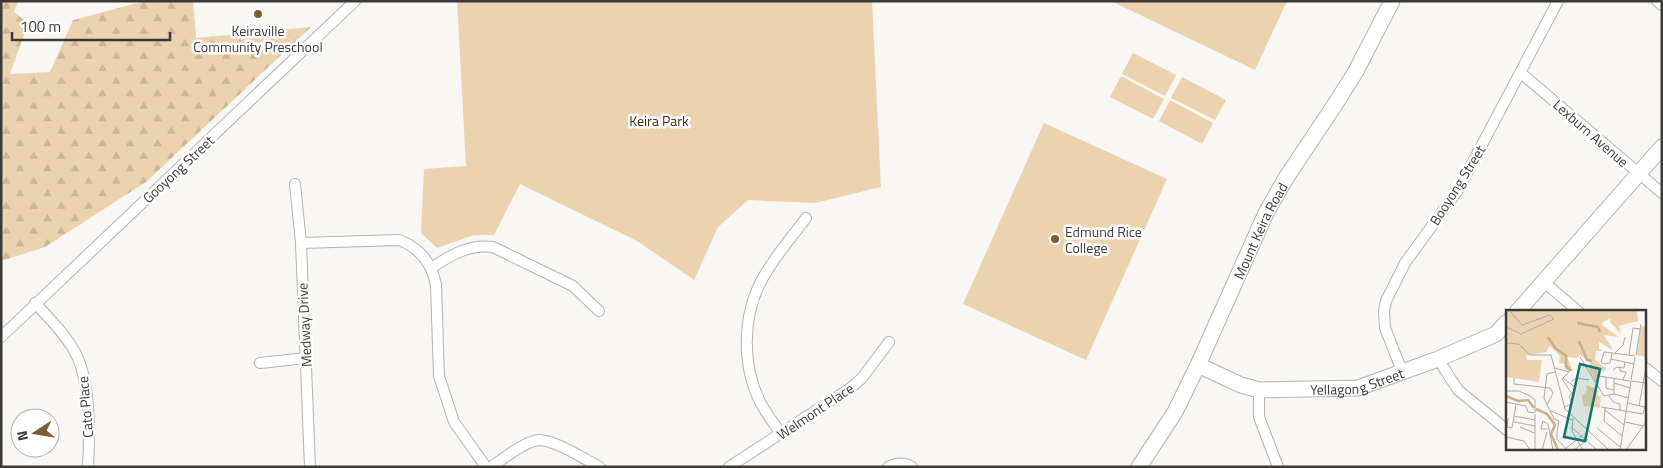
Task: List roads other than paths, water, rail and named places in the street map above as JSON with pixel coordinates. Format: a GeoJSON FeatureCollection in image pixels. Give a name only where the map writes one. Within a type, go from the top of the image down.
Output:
{"type":"FeatureCollection","features":[{"type":"Feature","properties":{"kind":"street","name":"Gooyong Street"},"geometry":{"type":"LineString","coordinates":[[1,337],[355,1]]}},
{"type":"Feature","properties":{"kind":"street","name":"Mount Keira Road"},"geometry":{"type":"LineString","coordinates":[[1139,467],[1175,412],[1266,213],[1286,178],[1356,71],[1392,1]]}},
{"type":"Feature","properties":{"kind":"street","name":"Booyong Street"},"geometry":{"type":"LineString","coordinates":[[1402,371],[1385,328],[1384,312],[1386,301],[1405,263],[1458,190],[1558,1]]}},
{"type":"Feature","properties":{"kind":"street"},"geometry":{"type":"LineString","coordinates":[[1657,1],[1662,5]]}},
{"type":"Feature","properties":{"kind":"street","name":"Lexburn Avenue"},"geometry":{"type":"LineString","coordinates":[[1521,72],[1662,193]]}},
{"type":"Feature","properties":{"kind":"street"},"geometry":{"type":"LineString","coordinates":[[1518,310],[1662,147]]}},
{"type":"Feature","properties":{"kind":"street","name":"Medway Drive"},"geometry":{"type":"LineString","coordinates":[[295,184],[301,243],[310,467]]}},
{"type":"Feature","properties":{"kind":"street"},"geometry":{"type":"LineString","coordinates":[[781,434],[763,408],[756,391],[749,366],[747,327],[758,289],[764,276],[806,218]]}},
{"type":"Feature","properties":{"kind":"street"},"geometry":{"type":"LineString","coordinates":[[301,243],[399,240],[420,252],[434,275],[437,292],[439,376],[454,422],[486,467]]}},
{"type":"Feature","properties":{"kind":"street"},"geometry":{"type":"LineString","coordinates":[[431,268],[458,252],[482,246],[493,247],[574,286],[599,311]]}},
{"type":"Feature","properties":{"kind":"street"},"geometry":{"type":"LineString","coordinates":[[1544,282],[1577,310]]}},
{"type":"Feature","properties":{"kind":"street","name":"Cato Place"},"geometry":{"type":"LineString","coordinates":[[35,303],[67,340],[80,362],[86,385],[88,467]]}},
{"type":"Feature","properties":{"kind":"street","name":"Yellagong Street"},"geometry":{"type":"LineString","coordinates":[[1198,365],[1241,385],[1259,390],[1358,388],[1438,359],[1496,334],[1506,323]]}},
{"type":"Feature","properties":{"kind":"street","name":"Welmont Place"},"geometry":{"type":"LineString","coordinates":[[729,467],[852,387],[862,378],[890,342]]}},
{"type":"Feature","properties":{"kind":"street"},"geometry":{"type":"LineString","coordinates":[[260,363],[306,358]]}},
{"type":"Feature","properties":{"kind":"street"},"geometry":{"type":"LineString","coordinates":[[1438,359],[1458,390],[1506,429]]}},
{"type":"Feature","properties":{"kind":"street"},"geometry":{"type":"LineString","coordinates":[[1646,369],[1662,382]]}},
{"type":"Feature","properties":{"kind":"street"},"geometry":{"type":"LineString","coordinates":[[1259,390],[1259,417],[1278,467]]}},
{"type":"Feature","properties":{"kind":"street"},"geometry":{"type":"LineString","coordinates":[[491,467],[523,446],[539,440],[559,446],[600,467]]}},
{"type":"Feature","properties":{"kind":"street"},"geometry":{"type":"LineString","coordinates":[[888,467],[900,463],[912,467]]}},
{"type":"Feature","properties":{"kind":"place","name":"Keiraville Community Preschool"},"geometry":{"type":"Point","coordinates":[258,14]}},
{"type":"Feature","properties":{"kind":"place","name":"Edmund Rice College"},"geometry":{"type":"Point","coordinates":[1055,239]}},
{"type":"Feature","properties":{"kind":"park label","name":"Keira Park"},"geometry":{"type":"Point","coordinates":[659,120]}}]}
